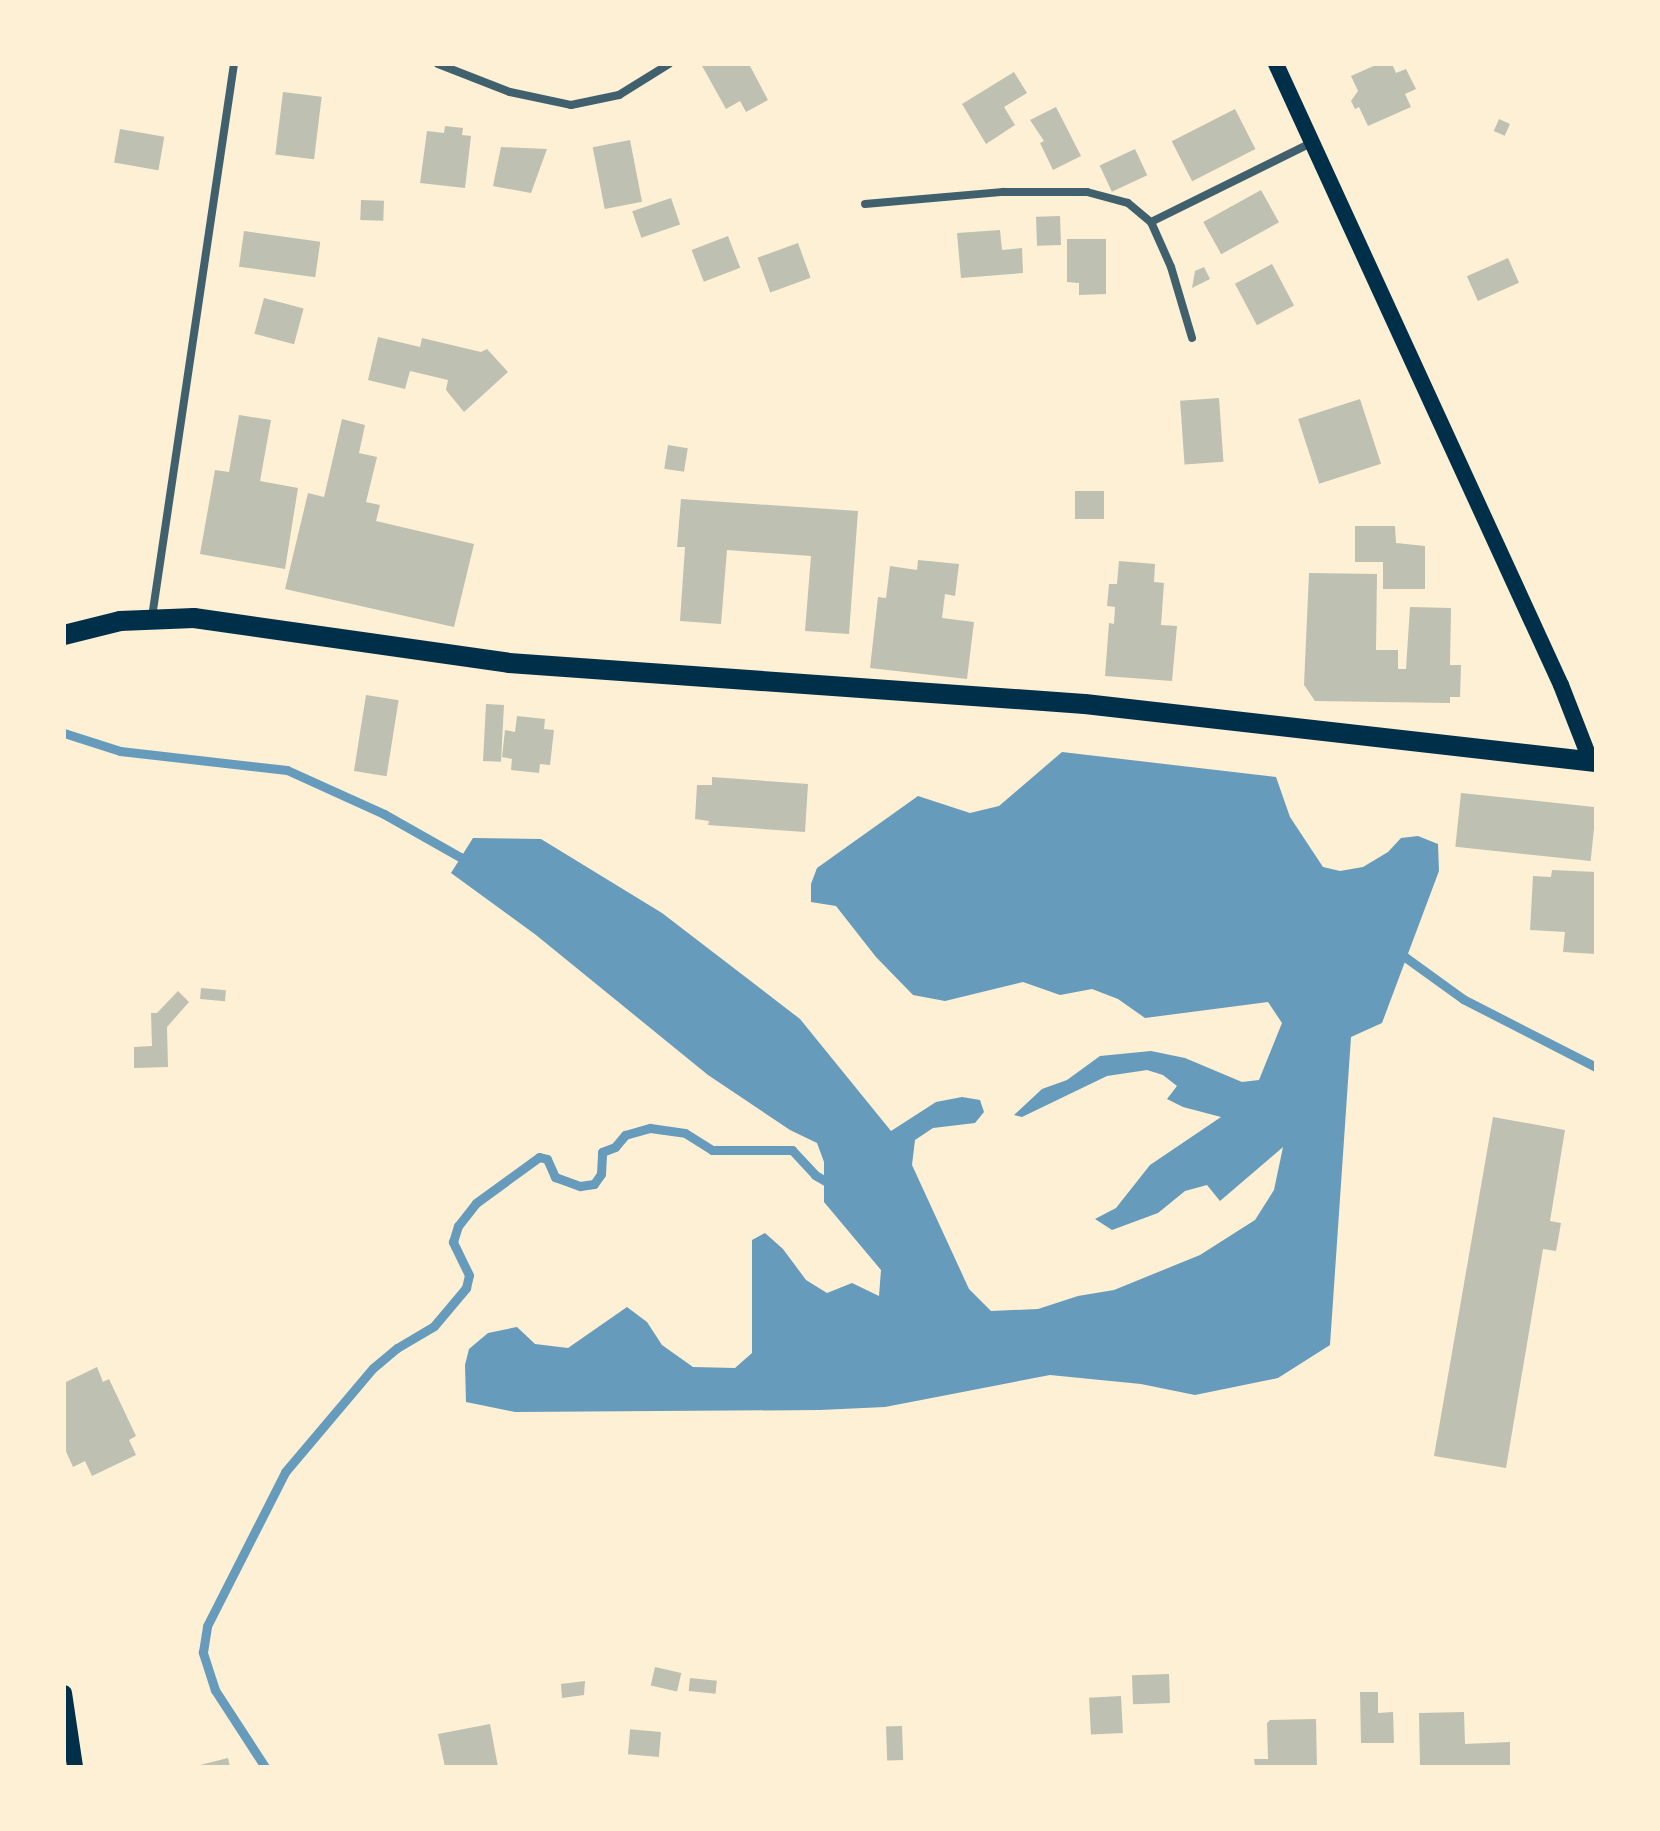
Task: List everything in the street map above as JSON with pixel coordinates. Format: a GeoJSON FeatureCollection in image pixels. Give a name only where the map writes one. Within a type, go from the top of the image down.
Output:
{"type":"FeatureCollection","features":[{"type":"Feature","properties":{"kind":"main road"},"geometry":{"type":"LineString","coordinates":[[64,635],[120,621],[152,618],[216,620],[509,663],[1085,704],[1593,762],[1556,672],[1276,64]]}},
{"type":"Feature","properties":{"kind":"main road"},"geometry":{"type":"LineString","coordinates":[[64,1693],[71,1762]]}},
{"type":"Feature","properties":{"kind":"street"},"geometry":{"type":"LineString","coordinates":[[152,618],[234,64]]}},
{"type":"Feature","properties":{"kind":"street"},"geometry":{"type":"LineString","coordinates":[[438,64],[510,92],[571,105],[619,95],[669,64]]}},
{"type":"Feature","properties":{"kind":"street"},"geometry":{"type":"LineString","coordinates":[[1151,222],[1313,141]]}},
{"type":"Feature","properties":{"kind":"street"},"geometry":{"type":"LineString","coordinates":[[865,204],[1003,192],[1087,192],[1128,203],[1151,222],[1171,267],[1192,338]]}},
{"type":"Feature","properties":{"kind":"water"},"geometry":{"type":"Polygon","coordinates":[[[1062,752],[1276,777],[1290,817],[1323,867],[1340,871],[1363,867],[1388,852],[1401,838],[1418,836],[1438,844],[1439,871],[1382,1023],[1351,1037],[1330,1345],[1278,1378],[1195,1395],[1141,1384],[1050,1375],[885,1407],[515,1412],[466,1402],[465,1365],[469,1349],[488,1333],[517,1327],[535,1344],[568,1348],[627,1307],[647,1322],[662,1345],[693,1367],[735,1368],[752,1353],[752,1240],[765,1233],[783,1249],[806,1280],[827,1293],[852,1283],[879,1296],[881,1270],[824,1202],[824,1162],[817,1143],[790,1130],[708,1075],[536,935],[451,873],[473,838],[541,839],[662,913],[800,1019],[891,1131],[936,1102],[962,1097],[980,1100],[984,1112],[975,1123],[933,1128],[915,1140],[912,1165],[969,1289],[991,1311],[1038,1309],[1078,1296],[1114,1290],[1200,1255],[1255,1220],[1274,1190],[1283,1147],[1220,1201],[1207,1185],[1185,1191],[1158,1213],[1112,1230],[1095,1219],[1116,1208],[1150,1165],[1221,1117],[1183,1107],[1167,1099],[1177,1086],[1163,1075],[1147,1070],[1107,1076],[1022,1117],[1014,1115],[1042,1089],[1067,1080],[1100,1056],[1151,1051],[1185,1058],[1242,1082],[1259,1080],[1282,1023],[1268,1002],[1145,1018],[1118,999],[1092,989],[1060,995],[1023,982],[945,1001],[913,995],[876,957],[836,906],[811,902],[811,884],[817,868],[918,796],[970,813],[999,806],[1062,752]]]}},
{"type":"Feature","properties":{"kind":"building"},"geometry":{"type":"Polygon","coordinates":[[[701,64],[749,64],[768,100],[746,112],[740,101],[726,109],[701,64]]]}},
{"type":"Feature","properties":{"kind":"building"},"geometry":{"type":"Polygon","coordinates":[[[1378,64],[1392,64],[1396,73],[1406,69],[1416,89],[1405,94],[1411,107],[1368,126],[1359,107],[1355,109],[1351,101],[1358,91],[1351,76],[1378,64]]]}},
{"type":"Feature","properties":{"kind":"building"},"geometry":{"type":"Polygon","coordinates":[[[1014,72],[1027,93],[1004,107],[1015,125],[986,144],[962,104],[1014,72]]]}},
{"type":"Feature","properties":{"kind":"building"},"geometry":{"type":"Polygon","coordinates":[[[283,92],[322,97],[314,159],[275,155],[283,92]]]}},
{"type":"Feature","properties":{"kind":"building"},"geometry":{"type":"Polygon","coordinates":[[[1056,107],[1081,156],[1053,170],[1040,143],[1044,141],[1030,120],[1056,107]]]}},
{"type":"Feature","properties":{"kind":"building"},"geometry":{"type":"Polygon","coordinates":[[[1235,109],[1255,149],[1192,181],[1172,141],[1235,109]]]}},
{"type":"Feature","properties":{"kind":"building"},"geometry":{"type":"Polygon","coordinates":[[[1499,119],[1510,124],[1505,136],[1494,131],[1499,119]]]}},
{"type":"Feature","properties":{"kind":"building"},"geometry":{"type":"Polygon","coordinates":[[[445,126],[463,128],[462,135],[471,136],[465,188],[420,183],[427,131],[444,133],[445,126]]]}},
{"type":"Feature","properties":{"kind":"building"},"geometry":{"type":"Polygon","coordinates":[[[120,129],[164,137],[158,170],[114,162],[120,129]]]}},
{"type":"Feature","properties":{"kind":"building"},"geometry":{"type":"Polygon","coordinates":[[[630,140],[642,202],[605,209],[593,147],[630,140]]]}},
{"type":"Feature","properties":{"kind":"building"},"geometry":{"type":"Polygon","coordinates":[[[501,147],[547,149],[531,193],[493,186],[501,147]]]}},
{"type":"Feature","properties":{"kind":"building"},"geometry":{"type":"Polygon","coordinates":[[[1135,149],[1147,175],[1112,192],[1100,165],[1135,149]]]}},
{"type":"Feature","properties":{"kind":"building"},"geometry":{"type":"Polygon","coordinates":[[[1261,190],[1279,222],[1221,254],[1203,222],[1261,190]]]}},
{"type":"Feature","properties":{"kind":"building"},"geometry":{"type":"Polygon","coordinates":[[[671,198],[680,224],[641,238],[632,211],[671,198]]]}},
{"type":"Feature","properties":{"kind":"building"},"geometry":{"type":"Polygon","coordinates":[[[361,200],[384,201],[383,221],[360,220],[361,200]]]}},
{"type":"Feature","properties":{"kind":"building"},"geometry":{"type":"Polygon","coordinates":[[[1060,216],[1061,245],[1037,246],[1036,217],[1060,216]]]}},
{"type":"Feature","properties":{"kind":"building"},"geometry":{"type":"Polygon","coordinates":[[[1000,230],[1002,250],[1022,248],[1023,273],[961,278],[957,233],[1000,230]]]}},
{"type":"Feature","properties":{"kind":"building"},"geometry":{"type":"Polygon","coordinates":[[[244,231],[320,242],[315,277],[239,267],[244,231]]]}},
{"type":"Feature","properties":{"kind":"building"},"geometry":{"type":"Polygon","coordinates":[[[728,236],[740,268],[704,282],[692,250],[728,236]]]}},
{"type":"Feature","properties":{"kind":"building"},"geometry":{"type":"Polygon","coordinates":[[[1067,239],[1106,239],[1106,294],[1079,295],[1079,283],[1067,282],[1067,239]]]}},
{"type":"Feature","properties":{"kind":"building"},"geometry":{"type":"Polygon","coordinates":[[[798,243],[811,278],[770,292],[758,258],[798,243]]]}},
{"type":"Feature","properties":{"kind":"building"},"geometry":{"type":"Polygon","coordinates":[[[1508,258],[1519,283],[1478,301],[1467,276],[1508,258]]]}},
{"type":"Feature","properties":{"kind":"building"},"geometry":{"type":"Polygon","coordinates":[[[1272,264],[1294,305],[1257,325],[1235,284],[1272,264]]]}},
{"type":"Feature","properties":{"kind":"building"},"geometry":{"type":"Polygon","coordinates":[[[1204,267],[1210,279],[1192,288],[1195,271],[1204,267]]]}},
{"type":"Feature","properties":{"kind":"building"},"geometry":{"type":"Polygon","coordinates":[[[264,298],[304,309],[294,344],[254,334],[264,298]]]}},
{"type":"Feature","properties":{"kind":"building"},"geometry":{"type":"Polygon","coordinates":[[[378,337],[420,347],[422,338],[481,352],[487,349],[508,372],[464,412],[446,390],[448,380],[410,371],[405,389],[368,380],[378,337]]]}},
{"type":"Feature","properties":{"kind":"building"},"geometry":{"type":"Polygon","coordinates":[[[1219,398],[1223,462],[1185,465],[1180,401],[1219,398]]]}},
{"type":"Feature","properties":{"kind":"building"},"geometry":{"type":"Polygon","coordinates":[[[1360,399],[1381,464],[1319,484],[1298,419],[1360,399]]]}},
{"type":"Feature","properties":{"kind":"building"},"geometry":{"type":"Polygon","coordinates":[[[239,415],[271,420],[260,481],[298,488],[285,569],[200,554],[215,470],[229,472],[239,415]]]}},
{"type":"Feature","properties":{"kind":"building"},"geometry":{"type":"Polygon","coordinates":[[[342,419],[365,425],[359,453],[377,457],[366,502],[380,505],[376,521],[474,544],[454,627],[285,589],[308,493],[324,497],[342,419]]]}},
{"type":"Feature","properties":{"kind":"building"},"geometry":{"type":"Polygon","coordinates":[[[668,445],[688,448],[684,472],[664,469],[668,445]]]}},
{"type":"Feature","properties":{"kind":"building"},"geometry":{"type":"Polygon","coordinates":[[[1075,491],[1104,491],[1104,519],[1075,519],[1075,491]]]}},
{"type":"Feature","properties":{"kind":"building"},"geometry":{"type":"Polygon","coordinates":[[[681,499],[858,511],[849,634],[805,631],[811,556],[727,550],[721,624],[680,621],[685,547],[677,547],[681,499]]]}},
{"type":"Feature","properties":{"kind":"building"},"geometry":{"type":"Polygon","coordinates":[[[1355,526],[1395,526],[1396,543],[1425,546],[1425,589],[1383,589],[1383,562],[1355,562],[1355,526]]]}},
{"type":"Feature","properties":{"kind":"building"},"geometry":{"type":"Polygon","coordinates":[[[918,560],[959,564],[955,596],[945,594],[942,618],[974,622],[967,679],[870,668],[878,597],[886,598],[890,566],[917,570],[918,560]]]}},
{"type":"Feature","properties":{"kind":"building"},"geometry":{"type":"Polygon","coordinates":[[[1119,561],[1155,564],[1154,582],[1164,583],[1161,625],[1177,626],[1172,681],[1105,676],[1109,623],[1114,624],[1115,607],[1107,606],[1109,584],[1117,584],[1119,561]]]}},
{"type":"Feature","properties":{"kind":"building"},"geometry":{"type":"Polygon","coordinates":[[[1309,573],[1377,574],[1376,650],[1398,650],[1398,669],[1406,669],[1410,607],[1451,608],[1450,665],[1461,665],[1460,697],[1450,697],[1450,703],[1315,701],[1304,685],[1309,573]]]}},
{"type":"Feature","properties":{"kind":"building"},"geometry":{"type":"Polygon","coordinates":[[[366,695],[399,700],[387,776],[354,771],[366,695]]]}},
{"type":"Feature","properties":{"kind":"building"},"geometry":{"type":"Polygon","coordinates":[[[486,704],[504,705],[501,762],[483,761],[486,704]]]}},
{"type":"Feature","properties":{"kind":"building"},"geometry":{"type":"Polygon","coordinates":[[[517,716],[545,719],[544,729],[554,730],[550,765],[540,764],[539,773],[511,770],[512,759],[502,757],[505,730],[515,732],[517,716]]]}},
{"type":"Feature","properties":{"kind":"building"},"geometry":{"type":"Polygon","coordinates":[[[712,777],[808,784],[805,832],[708,825],[709,821],[695,819],[697,785],[712,785],[712,777]]]}},
{"type":"Feature","properties":{"kind":"building"},"geometry":{"type":"Polygon","coordinates":[[[1461,793],[1596,807],[1591,861],[1455,847],[1461,793]]]}},
{"type":"Feature","properties":{"kind":"building"},"geometry":{"type":"Polygon","coordinates":[[[1552,870],[1596,872],[1596,954],[1563,952],[1565,932],[1530,930],[1533,876],[1551,877],[1552,870]]]}},
{"type":"Feature","properties":{"kind":"building"},"geometry":{"type":"Polygon","coordinates":[[[201,988],[226,990],[225,1001],[200,999],[201,988]]]}},
{"type":"Feature","properties":{"kind":"building"},"geometry":{"type":"Polygon","coordinates":[[[178,991],[189,1002],[167,1027],[168,1067],[134,1068],[134,1047],[152,1046],[151,1013],[157,1013],[178,991]]]}},
{"type":"Feature","properties":{"kind":"building"},"geometry":{"type":"Polygon","coordinates":[[[1493,1117],[1565,1130],[1550,1221],[1561,1223],[1556,1251],[1543,1249],[1506,1468],[1434,1456],[1493,1117]]]}},
{"type":"Feature","properties":{"kind":"building"},"geometry":{"type":"Polygon","coordinates":[[[97,1367],[103,1382],[109,1379],[136,1436],[129,1440],[136,1455],[92,1476],[85,1461],[73,1467],[64,1447],[64,1383],[97,1367]]]}},
{"type":"Feature","properties":{"kind":"building"},"geometry":{"type":"Polygon","coordinates":[[[655,1667],[681,1673],[677,1692],[651,1686],[655,1667]]]}},
{"type":"Feature","properties":{"kind":"building"},"geometry":{"type":"Polygon","coordinates":[[[1169,1674],[1170,1703],[1133,1704],[1132,1675],[1169,1674]]]}},
{"type":"Feature","properties":{"kind":"building"},"geometry":{"type":"Polygon","coordinates":[[[690,1678],[717,1681],[715,1694],[689,1691],[690,1678]]]}},
{"type":"Feature","properties":{"kind":"building"},"geometry":{"type":"Polygon","coordinates":[[[585,1681],[584,1695],[562,1698],[561,1684],[585,1681]]]}},
{"type":"Feature","properties":{"kind":"building"},"geometry":{"type":"Polygon","coordinates":[[[1360,1692],[1378,1692],[1378,1713],[1393,1712],[1394,1743],[1361,1743],[1360,1692]]]}},
{"type":"Feature","properties":{"kind":"building"},"geometry":{"type":"Polygon","coordinates":[[[1121,1696],[1123,1733],[1091,1735],[1089,1698],[1121,1696]]]}},
{"type":"Feature","properties":{"kind":"building"},"geometry":{"type":"Polygon","coordinates":[[[1464,1712],[1465,1744],[1510,1742],[1510,1767],[1420,1767],[1419,1713],[1464,1712]]]}},
{"type":"Feature","properties":{"kind":"building"},"geometry":{"type":"Polygon","coordinates":[[[1316,1719],[1317,1767],[1255,1767],[1254,1759],[1268,1759],[1267,1723],[1270,1720],[1316,1719]]]}},
{"type":"Feature","properties":{"kind":"building"},"geometry":{"type":"Polygon","coordinates":[[[490,1724],[498,1767],[445,1767],[438,1734],[490,1724]]]}},
{"type":"Feature","properties":{"kind":"building"},"geometry":{"type":"Polygon","coordinates":[[[902,1726],[903,1760],[887,1761],[886,1727],[902,1726]]]}},
{"type":"Feature","properties":{"kind":"building"},"geometry":{"type":"Polygon","coordinates":[[[630,1729],[661,1732],[659,1757],[628,1754],[630,1729]]]}},
{"type":"Feature","properties":{"kind":"building"},"geometry":{"type":"Polygon","coordinates":[[[228,1758],[230,1767],[196,1767],[196,1766],[228,1758]]]}},
{"type":"Feature","properties":{"kind":"waterway"},"geometry":{"type":"LineString","coordinates":[[64,733],[120,751],[287,770],[384,814],[467,861]]}},
{"type":"Feature","properties":{"kind":"waterway"},"geometry":{"type":"LineString","coordinates":[[1396,958],[1405,957],[1463,999],[1596,1067]]}},
{"type":"Feature","properties":{"kind":"waterway"},"geometry":{"type":"LineString","coordinates":[[265,1767],[215,1690],[203,1652],[207,1626],[285,1472],[373,1368],[397,1348],[434,1326],[466,1288],[469,1275],[453,1242],[458,1226],[476,1203],[539,1157],[547,1159],[555,1177],[580,1186],[594,1184],[601,1174],[602,1152],[615,1147],[625,1135],[650,1128],[685,1133],[712,1150],[792,1150],[815,1175],[834,1186]]}}]}
